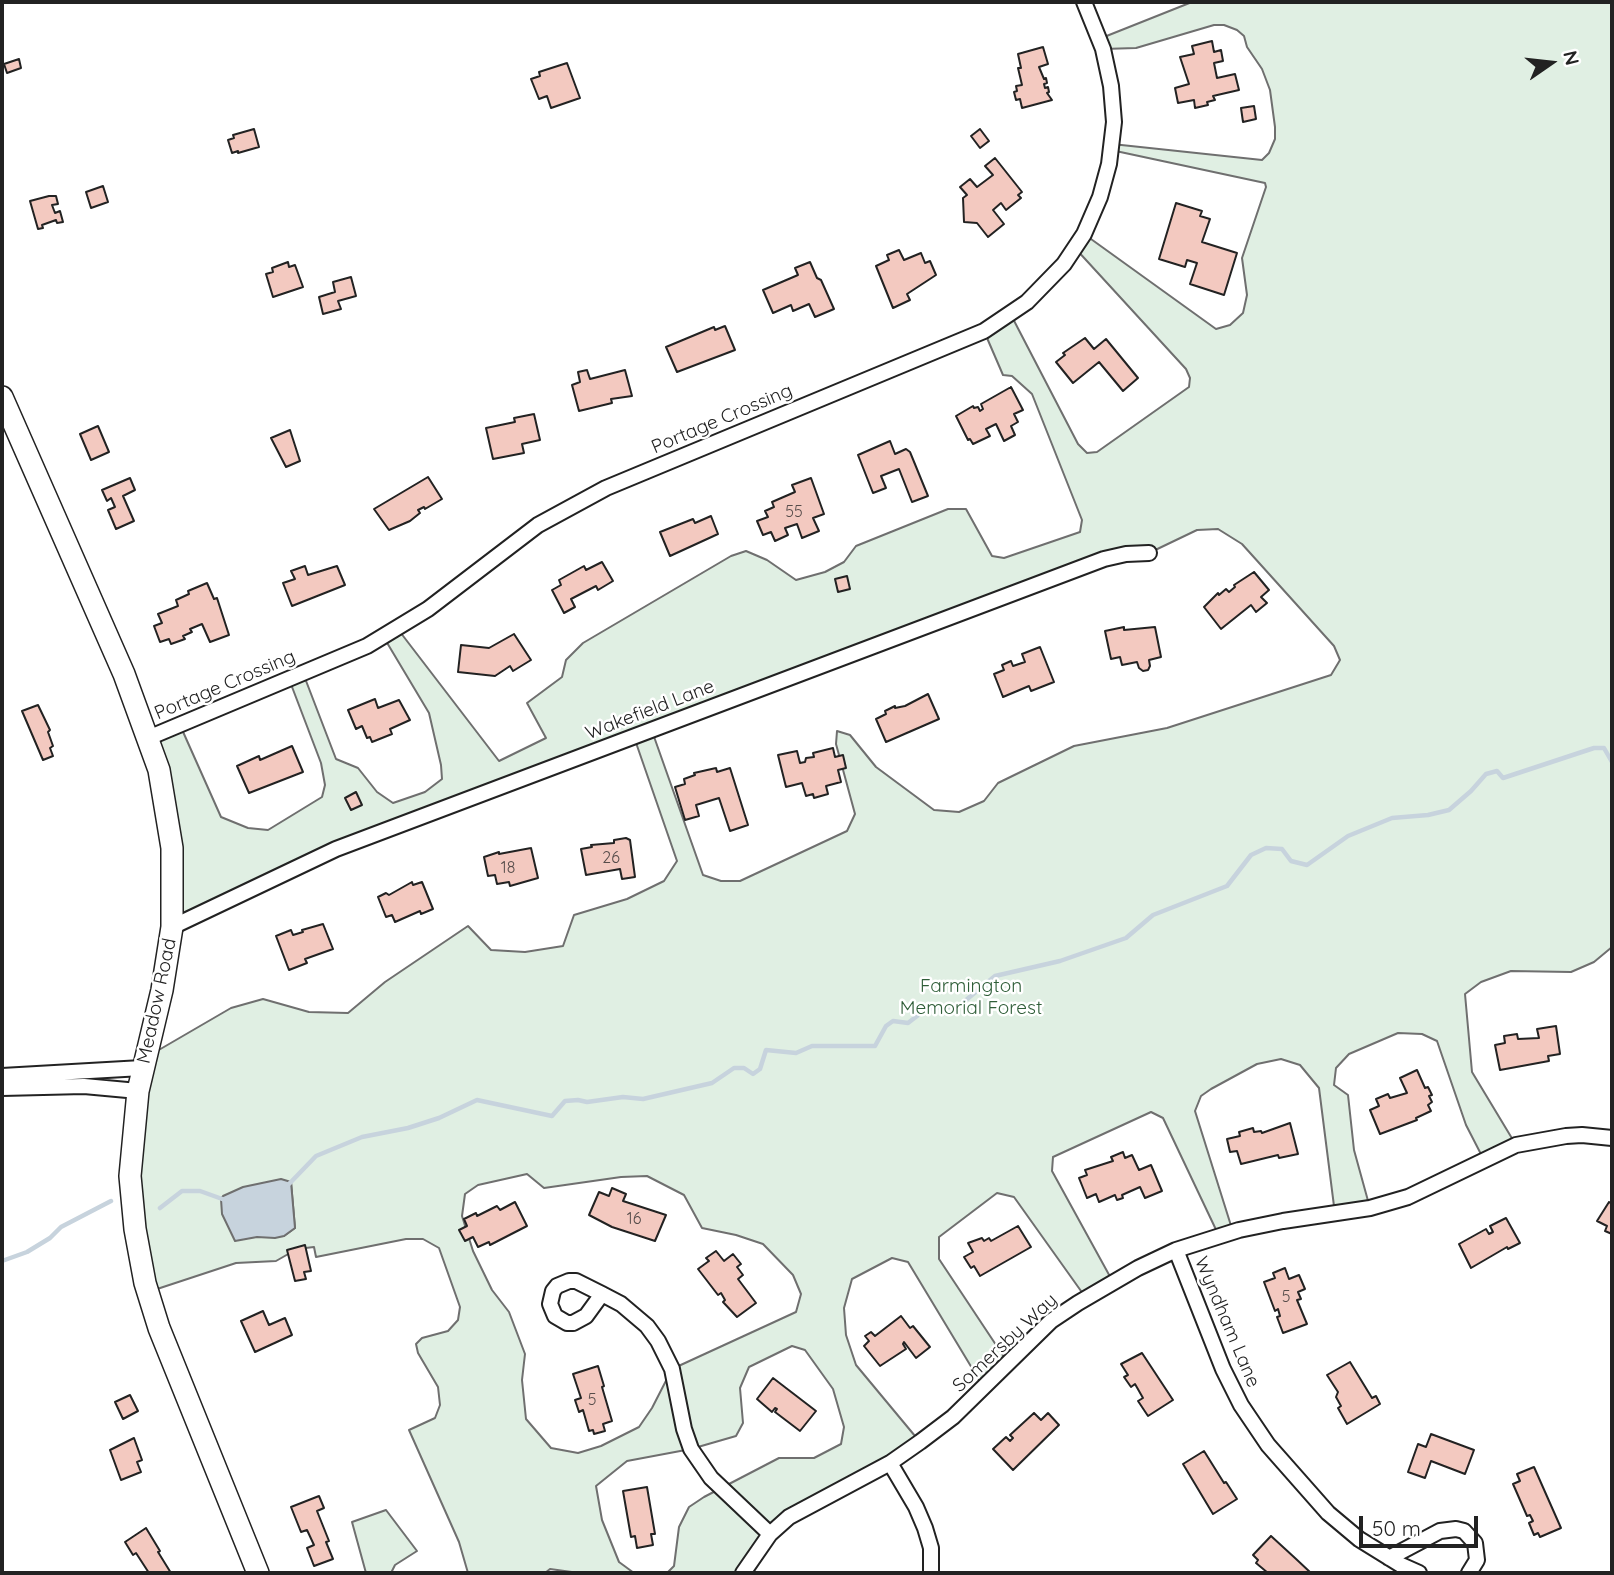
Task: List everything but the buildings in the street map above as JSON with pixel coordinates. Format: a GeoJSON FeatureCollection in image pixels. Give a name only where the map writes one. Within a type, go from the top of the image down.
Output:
{"type":"FeatureCollection","features":[{"type":"Feature","properties":{"kind":"street","name":"Portage Crossing"},"geometry":{"type":"LineString","coordinates":[[148,738],[367,646],[428,609],[538,525],[594,494],[984,331],[1027,302],[1064,264],[1084,234],[1100,197],[1110,164],[1114,122],[1111,86],[1103,48],[1084,2]]}},
{"type":"Feature","properties":{"kind":"street","name":"Meadow Road"},"geometry":{"type":"LineString","coordinates":[[2,397],[124,674],[159,770],[169,824],[173,875],[172,927],[162,990],[138,1091],[130,1176],[135,1229],[145,1283],[159,1328],[258,1573]]}},
{"type":"Feature","properties":{"kind":"street","name":"Wakefield Lane"},"geometry":{"type":"LineString","coordinates":[[172,927],[336,849],[1104,559],[1149,553]]}},
{"type":"Feature","properties":{"kind":"street"},"geometry":{"type":"LineString","coordinates":[[2,1076],[142,1068]]}},
{"type":"Feature","properties":{"kind":"street"},"geometry":{"type":"LineString","coordinates":[[2,1088],[84,1086],[138,1091]]}},
{"type":"Feature","properties":{"kind":"street","name":"Somersby Way"},"geometry":{"type":"LineString","coordinates":[[743,1573],[770,1534],[789,1517],[890,1463],[953,1417],[1051,1321],[1118,1279],[1176,1250],[1258,1226],[1389,1203],[1427,1190],[1525,1142],[1582,1135],[1612,1138]]}},
{"type":"Feature","properties":{"kind":"street","name":"Wyndham Lane"},"geometry":{"type":"LineString","coordinates":[[1176,1250],[1223,1369],[1241,1405],[1268,1445],[1328,1513],[1359,1539],[1419,1573]]}},
{"type":"Feature","properties":{"kind":"street"},"geometry":{"type":"LineString","coordinates":[[602,1294],[635,1314],[658,1341],[672,1369],[684,1429],[691,1448],[711,1478],[770,1534]]}},
{"type":"Feature","properties":{"kind":"street"},"geometry":{"type":"LineString","coordinates":[[890,1463],[925,1528],[931,1548],[931,1573]]}},
{"type":"Feature","properties":{"kind":"street"},"geometry":{"type":"LineString","coordinates":[[1389,1558],[1440,1531],[1456,1529],[1464,1531],[1475,1543],[1477,1560],[1469,1573]]}},
{"type":"Feature","properties":{"kind":"green space","name":"Farmington Memorial Forest"},"geometry":{"type":"Polygon","coordinates":[[[1192,2],[1612,2],[1612,947],[1594,962],[1571,972],[1511,971],[1481,982],[1465,994],[1472,1072],[1516,1145],[1484,1160],[1466,1125],[1437,1041],[1422,1034],[1398,1033],[1349,1054],[1336,1068],[1334,1085],[1348,1095],[1354,1150],[1370,1208],[1335,1214],[1319,1088],[1300,1065],[1281,1059],[1257,1064],[1211,1089],[1201,1096],[1195,1111],[1233,1232],[1219,1236],[1163,1118],[1151,1112],[1053,1157],[1052,1171],[1113,1282],[1086,1298],[1014,1197],[997,1193],[939,1237],[939,1259],[1008,1363],[984,1388],[908,1262],[892,1258],[852,1279],[844,1308],[846,1335],[856,1365],[920,1442],[789,1517],[743,1573],[667,1573],[674,1566],[679,1527],[689,1507],[779,1458],[814,1458],[841,1444],[844,1427],[833,1389],[805,1350],[792,1346],[749,1367],[740,1388],[743,1423],[736,1436],[691,1449],[627,1461],[596,1486],[602,1520],[619,1562],[634,1573],[579,1573],[550,1569],[545,1573],[468,1573],[459,1542],[409,1430],[435,1418],[440,1405],[438,1387],[418,1353],[416,1344],[422,1338],[448,1331],[458,1320],[460,1307],[439,1248],[423,1239],[406,1239],[316,1257],[314,1247],[297,1249],[276,1261],[236,1263],[148,1292],[135,1229],[145,1058],[231,1008],[263,999],[309,1012],[348,1013],[385,982],[468,926],[491,950],[525,952],[563,946],[574,915],[627,899],[664,881],[677,861],[634,737],[336,849],[172,927],[148,738],[180,725],[221,817],[248,828],[268,830],[322,797],[325,785],[321,763],[289,679],[303,673],[336,759],[358,768],[377,792],[393,803],[425,792],[442,779],[429,713],[383,636],[397,628],[499,761],[546,738],[527,703],[562,677],[566,660],[583,643],[731,556],[746,551],[767,560],[796,580],[825,572],[844,562],[856,546],[948,509],[966,509],[992,556],[1004,558],[1080,532],[1082,520],[1032,394],[1012,376],[1003,375],[984,331],[1010,313],[1078,444],[1087,453],[1097,452],[1189,387],[1190,378],[1186,369],[1075,248],[1084,234],[1216,329],[1230,325],[1243,313],[1247,295],[1242,258],[1266,187],[1265,183],[1111,150],[1112,144],[1262,160],[1269,153],[1275,139],[1270,90],[1244,36],[1237,30],[1224,25],[1214,25],[1136,48],[1103,49],[1099,39],[1192,2]],[[1218,529],[1197,530],[1149,553],[1126,554],[652,731],[703,875],[721,881],[740,881],[847,831],[855,814],[836,744],[837,731],[850,735],[876,767],[934,810],[959,812],[984,801],[998,783],[1074,746],[1167,728],[1331,675],[1340,660],[1334,646],[1242,544],[1218,529]],[[527,1174],[478,1185],[465,1194],[462,1216],[473,1251],[492,1290],[509,1312],[525,1354],[522,1380],[526,1419],[551,1448],[578,1453],[601,1446],[639,1427],[672,1369],[796,1312],[801,1294],[793,1275],[763,1244],[702,1228],[684,1195],[647,1176],[544,1188],[527,1174]],[[291,1182],[257,1237],[284,1236],[295,1228],[291,1182]]]}},
{"type":"Feature","properties":{"kind":"green space"},"geometry":{"type":"Polygon","coordinates":[[[386,1510],[417,1551],[395,1565],[391,1573],[366,1573],[352,1522],[386,1510]]]}},
{"type":"Feature","properties":{"kind":"shaded area"},"geometry":{"type":"Polygon","coordinates":[[[281,1179],[291,1182],[295,1228],[284,1236],[275,1238],[257,1237],[235,1241],[222,1214],[223,1196],[243,1187],[281,1179]]]}},
{"type":"Feature","properties":{"kind":"waterway"},"geometry":{"type":"LineString","coordinates":[[289,1184],[316,1156],[362,1137],[408,1128],[439,1118],[477,1100],[552,1116],[565,1101],[587,1102],[623,1097],[643,1099],[712,1083],[734,1068],[744,1068],[753,1074],[760,1069],[766,1050],[796,1053],[812,1046],[875,1046],[886,1026],[893,1021],[908,1023],[926,1009],[960,1005],[995,976],[1060,961],[1126,938],[1153,915],[1227,886],[1251,855],[1266,848],[1282,849],[1291,861],[1307,865],[1348,836],[1392,818],[1449,810],[1486,774],[1497,771],[1503,778],[1594,748],[1604,748],[1612,762]]}},
{"type":"Feature","properties":{"kind":"waterway"},"geometry":{"type":"LineString","coordinates":[[160,1208],[182,1191],[200,1191],[225,1200]]}},
{"type":"Feature","properties":{"kind":"waterway"},"geometry":{"type":"LineString","coordinates":[[2,1261],[27,1252],[50,1238],[61,1227],[111,1201]]}}]}
